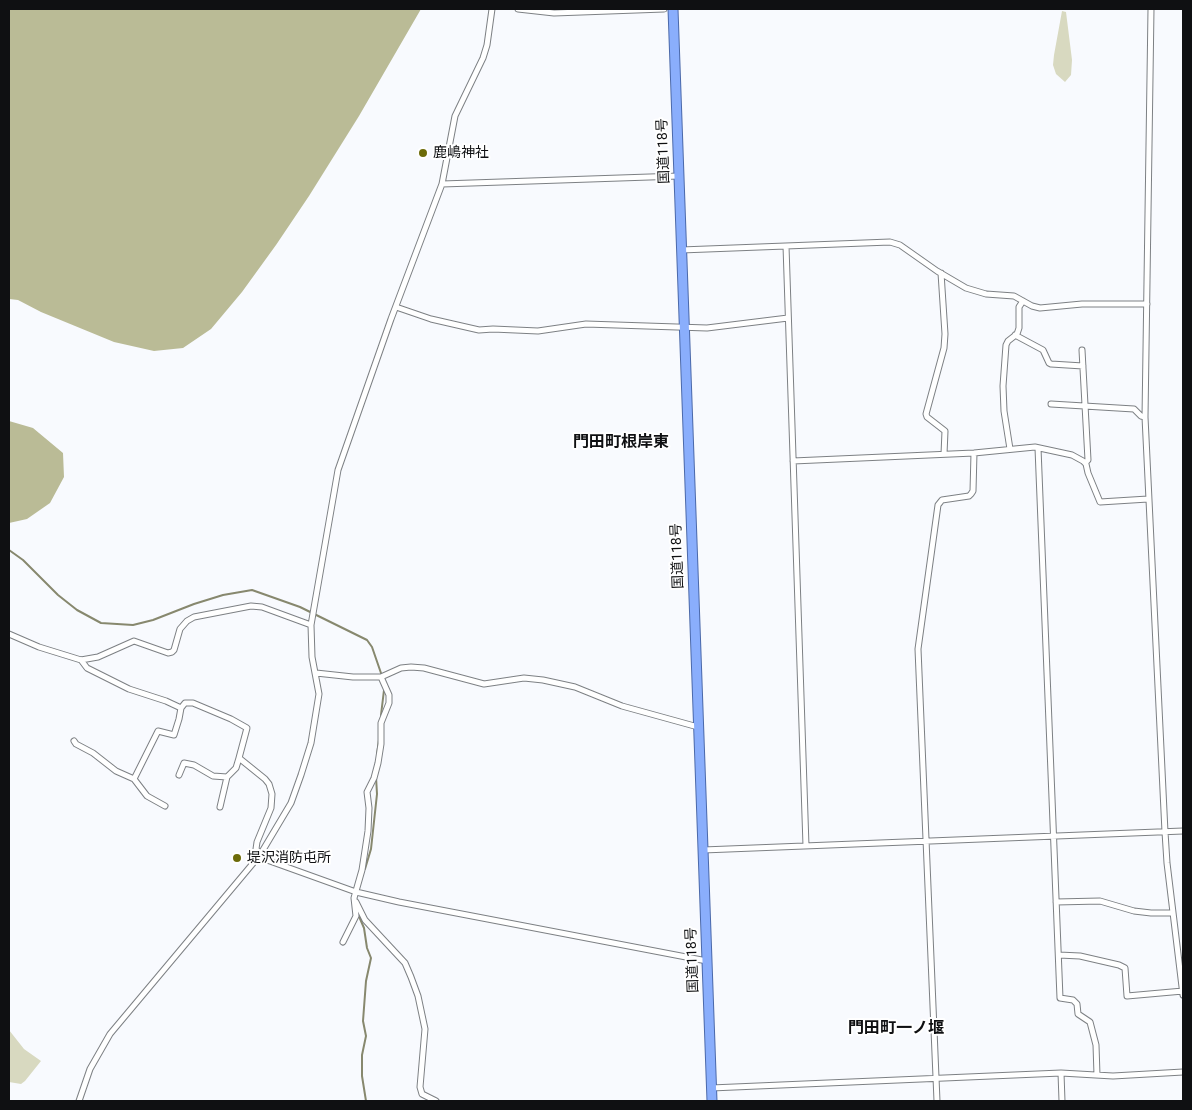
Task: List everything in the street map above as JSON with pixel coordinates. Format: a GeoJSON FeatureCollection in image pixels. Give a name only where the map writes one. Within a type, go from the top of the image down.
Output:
{"type":"FeatureCollection","features":[{"type":"Feature","properties":{"kind":"highway","name":"国道118号"},"geometry":{"type":"LineString","coordinates":[[673,9],[712,1101]]}},
{"type":"Feature","properties":{"kind":"street"},"geometry":{"type":"LineString","coordinates":[[79,1101],[90,1069],[110,1034],[260,855],[291,803],[311,743],[318,694],[312,657],[311,625],[338,470],[442,184],[455,116],[483,58],[487,45],[492,9]]}},
{"type":"Feature","properties":{"kind":"street"},"geometry":{"type":"LineString","coordinates":[[518,9],[554,13],[664,9]]}},
{"type":"Feature","properties":{"kind":"street"},"geometry":{"type":"LineString","coordinates":[[1151,9],[1146,417],[1148,499],[1165,832],[1183,995]]}},
{"type":"Feature","properties":{"kind":"street"},"geometry":{"type":"LineString","coordinates":[[442,184],[679,176]]}},
{"type":"Feature","properties":{"kind":"street"},"geometry":{"type":"LineString","coordinates":[[681,250],[890,242],[900,245],[941,273],[976,292],[1014,296],[1040,308],[1082,304],[1147,304]]}},
{"type":"Feature","properties":{"kind":"street"},"geometry":{"type":"LineString","coordinates":[[786,246],[806,846]]}},
{"type":"Feature","properties":{"kind":"street"},"geometry":{"type":"LineString","coordinates":[[941,273],[945,334],[944,348],[926,414],[927,417],[945,431],[944,454]]}},
{"type":"Feature","properties":{"kind":"street"},"geometry":{"type":"LineString","coordinates":[[1010,449],[1004,410],[1003,386],[1006,345],[1019,328],[1019,307],[1023,301]]}},
{"type":"Feature","properties":{"kind":"street"},"geometry":{"type":"LineString","coordinates":[[396,307],[431,319],[479,330],[493,328],[538,330],[586,324],[707,328],[788,318]]}},
{"type":"Feature","properties":{"kind":"street"},"geometry":{"type":"LineString","coordinates":[[1015,335],[1043,350],[1048,363],[1083,366]]}},
{"type":"Feature","properties":{"kind":"street"},"geometry":{"type":"LineString","coordinates":[[1082,350],[1088,460],[1086,463],[1100,502],[1148,499]]}},
{"type":"Feature","properties":{"kind":"street"},"geometry":{"type":"LineString","coordinates":[[1051,404],[1134,409],[1141,416],[1146,417]]}},
{"type":"Feature","properties":{"kind":"street"},"geometry":{"type":"LineString","coordinates":[[793,461],[974,453],[1038,448],[1072,455],[1086,463]]}},
{"type":"Feature","properties":{"kind":"street"},"geometry":{"type":"LineString","coordinates":[[1038,448],[1060,998],[1073,1000],[1077,1004],[1078,1014],[1090,1022],[1096,1045],[1097,1075]]}},
{"type":"Feature","properties":{"kind":"street"},"geometry":{"type":"LineString","coordinates":[[937,1101],[918,649],[938,505],[942,500],[969,496],[971,494],[973,491],[974,453]]}},
{"type":"Feature","properties":{"kind":"street"},"geometry":{"type":"LineString","coordinates":[[9,634],[40,647],[81,660],[98,657],[134,641],[168,653],[172,652],[180,629],[187,621],[194,617],[251,606],[262,607],[311,625]]}},
{"type":"Feature","properties":{"kind":"street"},"geometry":{"type":"LineString","coordinates":[[81,660],[87,668],[107,679],[181,708]]}},
{"type":"Feature","properties":{"kind":"street"},"geometry":{"type":"LineString","coordinates":[[316,673],[354,677],[380,677],[401,668],[411,667],[424,668],[484,684],[524,678],[543,680],[575,687],[622,706],[698,727]]}},
{"type":"Feature","properties":{"kind":"street"},"geometry":{"type":"LineString","coordinates":[[343,942],[356,916],[355,895],[362,870],[368,831],[367,792],[374,778],[378,763],[381,744],[381,723],[389,703],[390,695],[380,677]]}},
{"type":"Feature","properties":{"kind":"street"},"geometry":{"type":"LineString","coordinates":[[134,779],[158,731],[174,735],[181,708],[186,703],[193,703],[247,728],[236,768],[228,777],[220,807]]}},
{"type":"Feature","properties":{"kind":"street"},"geometry":{"type":"LineString","coordinates":[[74,741],[116,771],[134,779],[148,796],[165,806]]}},
{"type":"Feature","properties":{"kind":"street"},"geometry":{"type":"LineString","coordinates":[[239,758],[265,779],[269,784],[272,794],[271,808],[256,849],[267,860],[355,895],[707,961]]}},
{"type":"Feature","properties":{"kind":"street"},"geometry":{"type":"LineString","coordinates":[[179,775],[184,763],[194,765],[213,776],[228,777]]}},
{"type":"Feature","properties":{"kind":"street"},"geometry":{"type":"LineString","coordinates":[[703,850],[1183,831]]}},
{"type":"Feature","properties":{"kind":"street"},"geometry":{"type":"LineString","coordinates":[[355,895],[365,920],[405,963],[411,977],[418,996],[425,1029],[420,1087],[422,1094],[436,1101]]}},
{"type":"Feature","properties":{"kind":"street"},"geometry":{"type":"LineString","coordinates":[[1056,902],[1100,901],[1134,911],[1173,913]]}},
{"type":"Feature","properties":{"kind":"street"},"geometry":{"type":"LineString","coordinates":[[1059,955],[1080,956],[1125,968],[1127,996],[1183,991]]}},
{"type":"Feature","properties":{"kind":"street"},"geometry":{"type":"LineString","coordinates":[[711,1088],[1061,1073],[1113,1076],[1183,1072]]}},
{"type":"Feature","properties":{"kind":"street"},"geometry":{"type":"LineString","coordinates":[[1061,1073],[1062,1101]]}},
{"type":"Feature","properties":{"kind":"green space"},"geometry":{"type":"Polygon","coordinates":[[[9,9],[421,9],[359,116],[309,196],[242,292],[211,329],[183,348],[154,351],[114,342],[41,312],[18,300],[9,299],[9,9]]]}},
{"type":"Feature","properties":{"kind":"green space"},"geometry":{"type":"Polygon","coordinates":[[[1062,11],[1066,12],[1072,60],[1071,75],[1065,82],[1056,74],[1053,65],[1062,11]]]}},
{"type":"Feature","properties":{"kind":"green space"},"geometry":{"type":"Polygon","coordinates":[[[9,421],[33,428],[63,453],[64,477],[50,503],[27,519],[9,523],[9,421]]]}},
{"type":"Feature","properties":{"kind":"green space"},"geometry":{"type":"Polygon","coordinates":[[[9,1030],[24,1049],[41,1061],[21,1084],[9,1082],[9,1030]]]}},
{"type":"Feature","properties":{"kind":"waterway"},"geometry":{"type":"LineString","coordinates":[[9,550],[23,560],[58,595],[77,610],[101,623],[133,625],[153,620],[223,595],[252,590],[300,607],[367,640],[372,647],[382,676]]}},
{"type":"Feature","properties":{"kind":"waterway"},"geometry":{"type":"LineString","coordinates":[[381,715],[384,690]]}},
{"type":"Feature","properties":{"kind":"waterway"},"geometry":{"type":"LineString","coordinates":[[377,755],[379,740]]}},
{"type":"Feature","properties":{"kind":"waterway"},"geometry":{"type":"LineString","coordinates":[[365,869],[371,849],[377,794],[376,777]]}},
{"type":"Feature","properties":{"kind":"waterway"},"geometry":{"type":"LineString","coordinates":[[358,914],[364,928],[367,948],[371,958],[366,981],[363,1021],[366,1036],[362,1055],[362,1076],[366,1101]]}},
{"type":"Feature","properties":{"kind":"place","name":"鹿嶋神社"},"geometry":{"type":"Point","coordinates":[423,153]}},
{"type":"Feature","properties":{"kind":"place","name":"堤沢消防屯所"},"geometry":{"type":"Point","coordinates":[237,858]}},
{"type":"Feature","properties":{"kind":"district","name":"門田町根岸東"},"geometry":{"type":"Point","coordinates":[621,443]}},
{"type":"Feature","properties":{"kind":"district","name":"門田町一ノ堰"},"geometry":{"type":"Point","coordinates":[896,1029]}}]}
